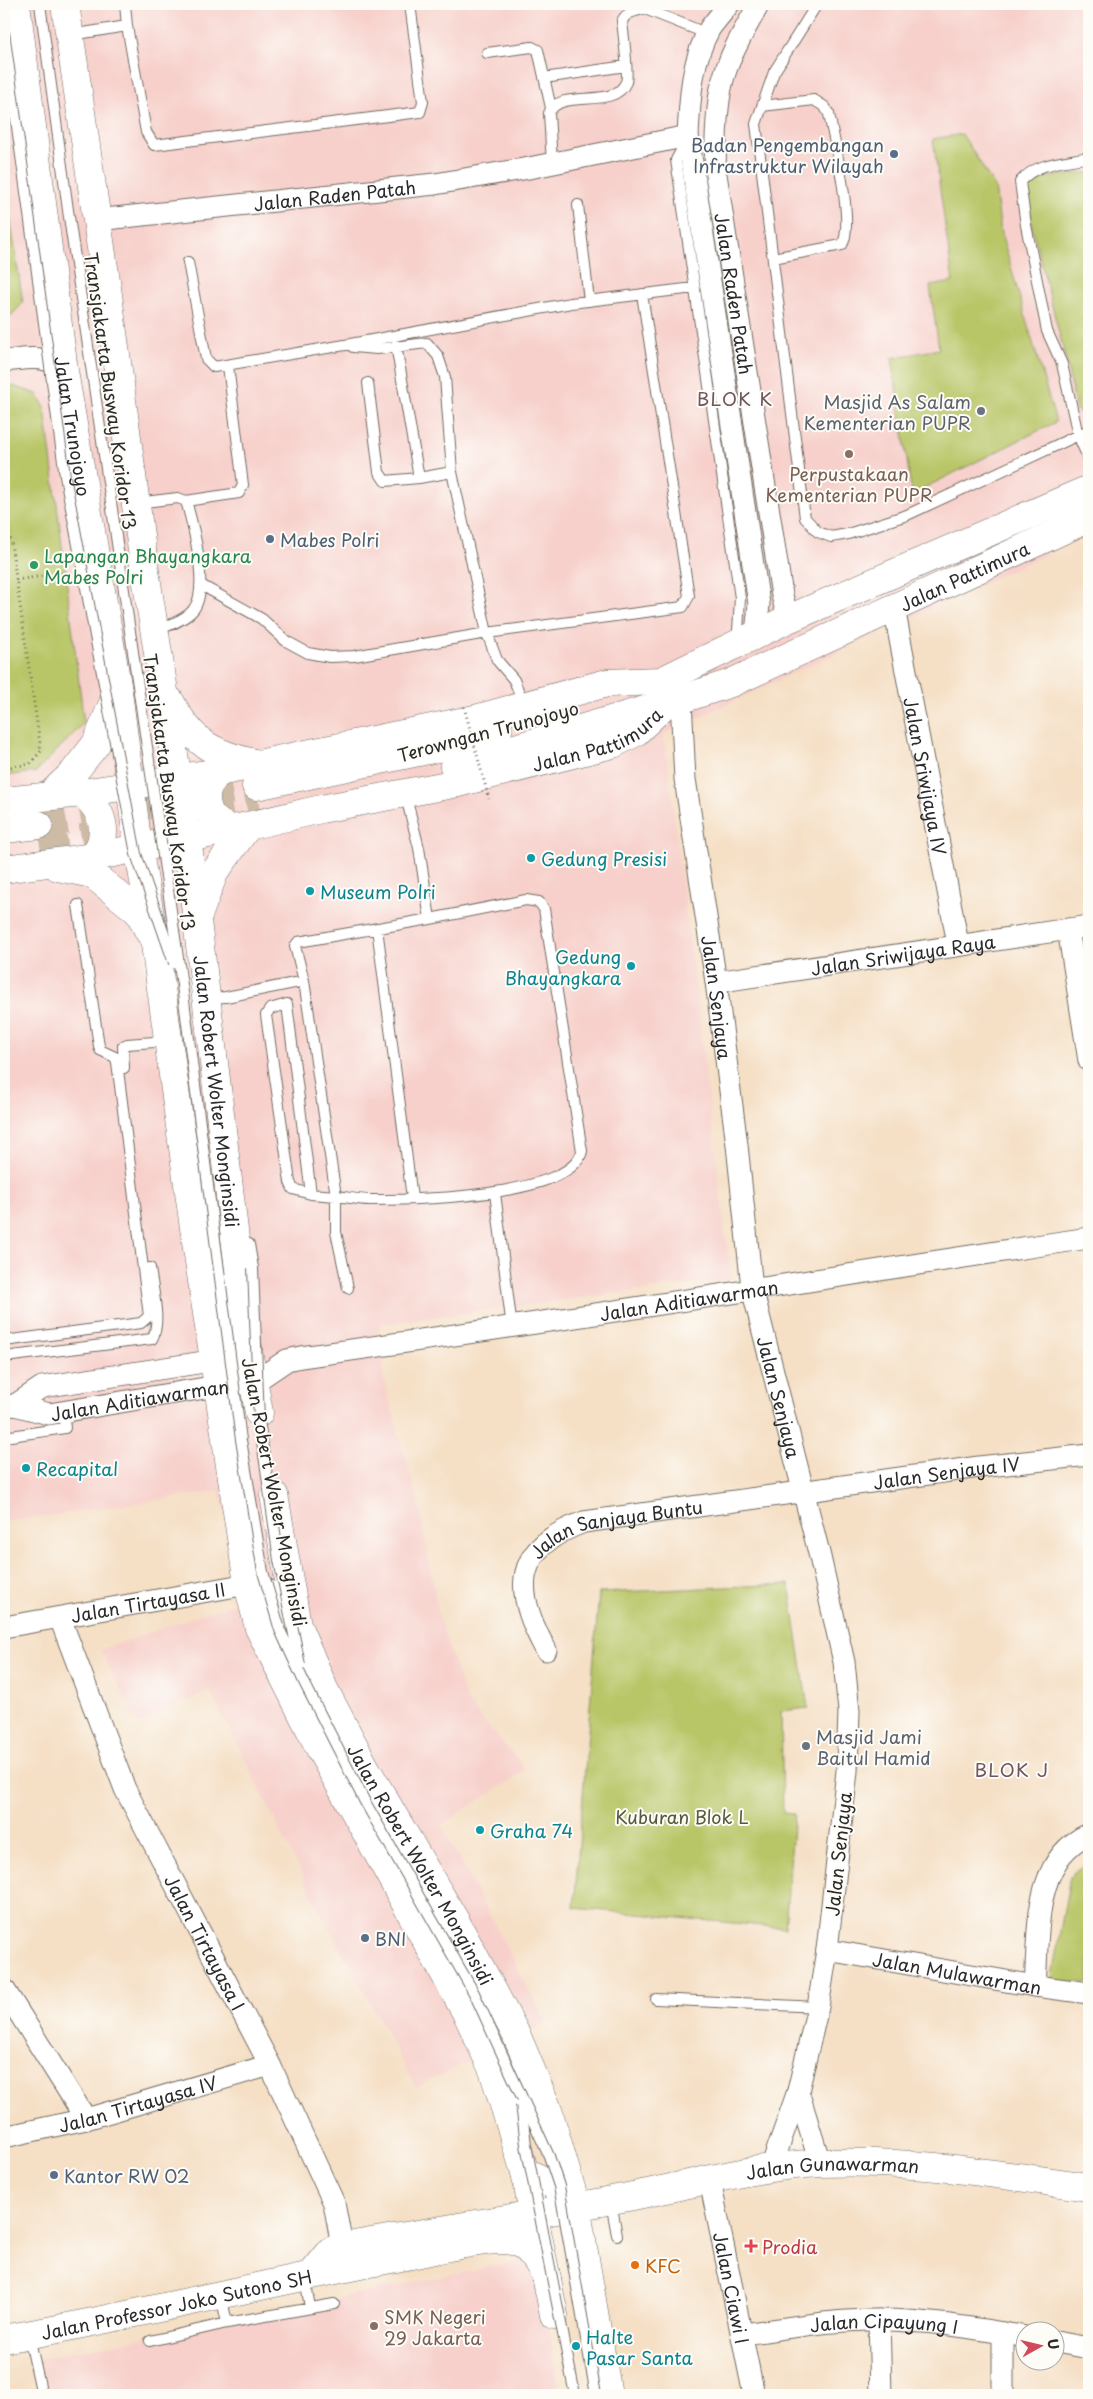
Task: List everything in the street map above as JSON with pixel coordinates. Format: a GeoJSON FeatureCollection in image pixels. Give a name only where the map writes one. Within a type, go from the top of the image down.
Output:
{"type":"FeatureCollection","features":[{"type":"Feature","properties":{"kind":"main road","name":"Jalan Trunojoyo"},"geometry":{"type":"LineString","coordinates":[[16,4],[60,335],[70,374],[79,454],[118,691],[138,847]]}},
{"type":"Feature","properties":{"kind":"main road"},"geometry":{"type":"LineString","coordinates":[[66,4],[96,220],[159,629],[165,691],[188,837]]}},
{"type":"Feature","properties":{"kind":"main road","name":"Jalan Pattimura"},"geometry":{"type":"LineString","coordinates":[[4,801],[82,793],[219,772],[250,802],[405,792],[458,783],[613,744],[636,732],[668,695],[745,641],[788,619],[1089,489]]}},
{"type":"Feature","properties":{"kind":"main road"},"geometry":{"type":"LineString","coordinates":[[89,513],[140,502]]}},
{"type":"Feature","properties":{"kind":"main road","name":"Jalan Pattimura"},"geometry":{"type":"LineString","coordinates":[[40,845],[92,857],[188,837],[250,802],[475,719],[607,683],[668,695],[731,683],[1089,518]]}},
{"type":"Feature","properties":{"kind":"main road"},"geometry":{"type":"LineString","coordinates":[[50,795],[74,772],[96,744],[118,691]]}},
{"type":"Feature","properties":{"kind":"main road"},"geometry":{"type":"LineString","coordinates":[[165,691],[180,720],[194,737],[230,758],[250,802]]}},
{"type":"Feature","properties":{"kind":"main road","name":"Terowngan Trunojoyo"},"geometry":{"type":"LineString","coordinates":[[250,802],[452,766],[668,695]]}},
{"type":"Feature","properties":{"kind":"main road"},"geometry":{"type":"LineString","coordinates":[[219,772],[211,780],[207,790],[207,805],[212,818],[218,824],[250,802]]}},
{"type":"Feature","properties":{"kind":"main road"},"geometry":{"type":"LineString","coordinates":[[82,793],[98,808],[102,825],[102,846],[92,857]]}},
{"type":"Feature","properties":{"kind":"main road"},"geometry":{"type":"LineString","coordinates":[[197,917],[214,872],[250,802]]}},
{"type":"Feature","properties":{"kind":"main road"},"geometry":{"type":"LineString","coordinates":[[4,830],[40,845],[92,874],[139,912],[155,944]]}},
{"type":"Feature","properties":{"kind":"main road","name":"Jalan Robert Wolter Monginsidi"},"geometry":{"type":"LineString","coordinates":[[188,837],[249,1356],[297,1625],[324,1689],[364,1765],[456,1922],[516,2034],[548,2110],[576,2205],[608,2395]]}},
{"type":"Feature","properties":{"kind":"main road"},"geometry":{"type":"LineString","coordinates":[[4,851],[40,845]]}},
{"type":"Feature","properties":{"kind":"main road"},"geometry":{"type":"LineString","coordinates":[[4,870],[40,845]]}},
{"type":"Feature","properties":{"kind":"main road","name":"Jalan Robert Wolter Monginsidi"},"geometry":{"type":"LineString","coordinates":[[138,847],[155,944],[194,1228],[248,1584],[259,1628],[340,1787],[468,2016],[493,2070],[524,2172],[570,2395]]}},
{"type":"Feature","properties":{"kind":"main road"},"geometry":{"type":"LineString","coordinates":[[340,1787],[364,1765]]}},
{"type":"Feature","properties":{"kind":"main road","name":"Jalan Gunawarman"},"geometry":{"type":"LineString","coordinates":[[576,2205],[611,2200],[771,2168],[820,2163],[893,2164],[1089,2187]]}},
{"type":"Feature","properties":{"kind":"main road"},"geometry":{"type":"LineString","coordinates":[[524,2172],[552,2184],[576,2205]]}},
{"type":"Feature","properties":{"kind":"main road","name":"Jalan Professor Joko Sutono SH"},"geometry":{"type":"LineString","coordinates":[[344,2257],[533,2213],[576,2205]]}},
{"type":"Feature","properties":{"kind":"main road","name":"Jalan Professor Joko Sutono SH"},"geometry":{"type":"LineString","coordinates":[[16,2337],[309,2274],[331,2251],[344,2257],[512,2241],[523,2246],[531,2253],[547,2278]]}},
{"type":"Feature","properties":{"kind":"street","name":"Jalan Raden Patah"},"geometry":{"type":"LineString","coordinates":[[729,4],[708,34],[697,57],[691,91],[688,136],[694,229],[759,604],[745,641]]}},
{"type":"Feature","properties":{"kind":"street","name":"Jalan Raden Patah"},"geometry":{"type":"LineString","coordinates":[[759,4],[733,52],[724,75],[716,134],[715,168],[782,595],[788,619]]}},
{"type":"Feature","properties":{"kind":"street","name":"Jalan Raden Patah"},"geometry":{"type":"LineString","coordinates":[[96,220],[435,184],[552,164],[688,136]]}},
{"type":"Feature","properties":{"kind":"street"},"geometry":{"type":"LineString","coordinates":[[40,358],[52,347],[60,335]]}},
{"type":"Feature","properties":{"kind":"street"},"geometry":{"type":"LineString","coordinates":[[4,361],[40,358],[54,361],[70,374]]}},
{"type":"Feature","properties":{"kind":"street","name":"Jalan Sriwijaya IV"},"geometry":{"type":"LineString","coordinates":[[894,608],[958,944]]}},
{"type":"Feature","properties":{"kind":"street","name":"Jalan Senjaya"},"geometry":{"type":"LineString","coordinates":[[668,695],[685,779],[716,982],[737,1145],[752,1288],[844,1662],[849,1711],[847,1771],[827,1950],[818,2007],[798,2091],[771,2168]]}},
{"type":"Feature","properties":{"kind":"street","name":"Jalan Sriwijaya Raya"},"geometry":{"type":"LineString","coordinates":[[716,982],[958,944],[1089,926]]}},
{"type":"Feature","properties":{"kind":"street"},"geometry":{"type":"LineString","coordinates":[[1068,929],[1089,1061]]}},
{"type":"Feature","properties":{"kind":"street","name":"Jalan Aditiawarman"},"geometry":{"type":"LineString","coordinates":[[10,1405],[49,1414],[63,1412],[217,1373],[249,1356],[287,1360],[512,1328],[752,1288],[1089,1238]]}},
{"type":"Feature","properties":{"kind":"street","name":"Jalan Aditiawarman"},"geometry":{"type":"LineString","coordinates":[[10,1405],[42,1387],[217,1373],[253,1383],[287,1360]]}},
{"type":"Feature","properties":{"kind":"street","name":"Jalan Senjaya IV"},"geometry":{"type":"LineString","coordinates":[[803,1492],[979,1467],[1089,1455]]}},
{"type":"Feature","properties":{"kind":"street","name":"Jalan Sanjaya Buntu"},"geometry":{"type":"LineString","coordinates":[[546,1650],[532,1624],[525,1605],[523,1589],[526,1570],[531,1559],[549,1540],[584,1522],[803,1492]]}},
{"type":"Feature","properties":{"kind":"street","name":"Jalan Tirtayasa II"},"geometry":{"type":"LineString","coordinates":[[4,1627],[248,1584],[292,1598]]}},
{"type":"Feature","properties":{"kind":"street","name":"Jalan Tirtayasa I"},"geometry":{"type":"LineString","coordinates":[[60,1618],[125,1789],[270,2065],[334,2203],[344,2257]]}},
{"type":"Feature","properties":{"kind":"street"},"geometry":{"type":"LineString","coordinates":[[1035,1986],[1042,1905],[1048,1877],[1060,1856],[1077,1839],[1089,1834]]}},
{"type":"Feature","properties":{"kind":"street","name":"Jalan Mulawarman"},"geometry":{"type":"LineString","coordinates":[[827,1950],[1035,1986],[1089,1993]]}},
{"type":"Feature","properties":{"kind":"street"},"geometry":{"type":"LineString","coordinates":[[4,1990],[86,2119]]}},
{"type":"Feature","properties":{"kind":"street","name":"Jalan Tirtayasa IV"},"geometry":{"type":"LineString","coordinates":[[4,2137],[86,2119],[270,2065]]}},
{"type":"Feature","properties":{"kind":"street"},"geometry":{"type":"LineString","coordinates":[[798,2091],[820,2163]]}},
{"type":"Feature","properties":{"kind":"street","name":"Jalan Ciawi I"},"geometry":{"type":"LineString","coordinates":[[710,2180],[754,2395]]}},
{"type":"Feature","properties":{"kind":"street"},"geometry":{"type":"LineString","coordinates":[[879,2320],[881,2395]]}},
{"type":"Feature","properties":{"kind":"street","name":"Jalan Cipayung I"},"geometry":{"type":"LineString","coordinates":[[743,2334],[815,2324],[879,2320],[925,2322],[1016,2335]]}},
{"type":"Feature","properties":{"kind":"street"},"geometry":{"type":"LineString","coordinates":[[1003,2333],[1003,2395]]}},
{"type":"Feature","properties":{"kind":"street"},"geometry":{"type":"LineString","coordinates":[[1066,2344],[1089,2348]]}},
{"type":"Feature","properties":{"kind":"lane"},"geometry":{"type":"LineString","coordinates":[[24,4],[62,275]]}},
{"type":"Feature","properties":{"kind":"lane","name":"Transjakarta Busway Koridor 13"},"geometry":{"type":"LineString","coordinates":[[40,4],[68,210],[182,986],[241,1440],[263,1572],[280,1630],[304,1682],[364,1800],[474,1993],[549,2156],[559,2186],[596,2395]]}},
{"type":"Feature","properties":{"kind":"lane"},"geometry":{"type":"LineString","coordinates":[[125,4],[127,26],[146,132],[154,145],[420,112],[423,102],[410,4]]}},
{"type":"Feature","properties":{"kind":"lane"},"geometry":{"type":"LineString","coordinates":[[817,4],[774,72],[756,124],[793,439],[805,518],[818,532],[831,537],[848,534],[907,515],[1089,430]]}},
{"type":"Feature","properties":{"kind":"lane"},"geometry":{"type":"LineString","coordinates":[[552,164],[548,113],[558,102],[608,96],[619,92],[627,81],[622,21],[634,10],[647,6],[708,34]]}},
{"type":"Feature","properties":{"kind":"lane"},"geometry":{"type":"LineString","coordinates":[[70,35],[127,26]]}},
{"type":"Feature","properties":{"kind":"lane"},"geometry":{"type":"LineString","coordinates":[[4,32],[52,394],[84,578],[136,854],[182,986]]}},
{"type":"Feature","properties":{"kind":"lane"},"geometry":{"type":"LineString","coordinates":[[487,53],[532,47],[538,50],[551,108]]}},
{"type":"Feature","properties":{"kind":"lane"},"geometry":{"type":"LineString","coordinates":[[544,78],[626,66]]}},
{"type":"Feature","properties":{"kind":"lane"},"geometry":{"type":"LineString","coordinates":[[762,106],[814,100],[825,106],[829,114],[846,213],[847,231],[842,245],[773,258]]}},
{"type":"Feature","properties":{"kind":"lane"},"geometry":{"type":"LineString","coordinates":[[1089,157],[1038,167],[1029,172],[1020,182],[1024,216],[1047,330],[1062,364],[1078,436],[1089,460]]}},
{"type":"Feature","properties":{"kind":"lane"},"geometry":{"type":"LineString","coordinates":[[578,205],[589,301]]}},
{"type":"Feature","properties":{"kind":"lane","name":"Jalan Raden Patah"},"geometry":{"type":"LineString","coordinates":[[694,229],[694,288],[740,598],[738,631],[745,641]]}},
{"type":"Feature","properties":{"kind":"lane"},"geometry":{"type":"LineString","coordinates":[[188,262],[206,359],[214,367],[589,301],[694,288]]}},
{"type":"Feature","properties":{"kind":"lane"},"geometry":{"type":"LineString","coordinates":[[201,585],[262,619],[286,641],[308,653],[330,657],[354,656],[487,633],[683,606],[689,596],[642,294]]}},
{"type":"Feature","properties":{"kind":"lane"},"geometry":{"type":"LineString","coordinates":[[345,345],[377,349],[427,343],[438,356],[445,377],[452,472],[487,633],[498,660],[514,680],[524,706]]}},
{"type":"Feature","properties":{"kind":"lane"},"geometry":{"type":"LineString","coordinates":[[396,346],[419,478]]}},
{"type":"Feature","properties":{"kind":"lane"},"geometry":{"type":"LineString","coordinates":[[140,502],[178,498],[186,501],[239,493],[243,485],[228,366]]}},
{"type":"Feature","properties":{"kind":"lane"},"geometry":{"type":"LineString","coordinates":[[368,383],[379,472],[385,481],[419,478],[452,472]]}},
{"type":"Feature","properties":{"kind":"lane"},"geometry":{"type":"LineString","coordinates":[[159,629],[171,625],[193,611],[198,600],[201,585],[193,526],[186,501]]}},
{"type":"Feature","properties":{"kind":"lane"},"geometry":{"type":"LineString","coordinates":[[405,792],[419,848],[430,919]]}},
{"type":"Feature","properties":{"kind":"lane"},"geometry":{"type":"LineString","coordinates":[[287,1004],[270,1008],[266,1015],[290,1182],[293,1189],[311,1194],[336,1196],[369,1200],[412,1198],[495,1193],[540,1183],[559,1176],[577,1163],[582,1152],[544,909],[539,902],[526,900],[296,943],[295,946],[304,981],[336,1196],[336,1232],[348,1288]]}},
{"type":"Feature","properties":{"kind":"lane"},"geometry":{"type":"LineString","coordinates":[[78,905],[100,1050],[117,1053]]}},
{"type":"Feature","properties":{"kind":"lane"},"geometry":{"type":"LineString","coordinates":[[377,928],[412,1198]]}},
{"type":"Feature","properties":{"kind":"lane"},"geometry":{"type":"LineString","coordinates":[[236,1152],[210,1012],[226,997],[304,981]]}},
{"type":"Feature","properties":{"kind":"lane"},"geometry":{"type":"LineString","coordinates":[[285,985],[311,1194]]}},
{"type":"Feature","properties":{"kind":"lane"},"geometry":{"type":"LineString","coordinates":[[4,1340],[141,1323],[149,1316],[117,1053],[127,1044],[169,1041]]}},
{"type":"Feature","properties":{"kind":"lane"},"geometry":{"type":"LineString","coordinates":[[4,1357],[146,1341],[152,1339],[156,1332],[157,1321],[117,1053]]}},
{"type":"Feature","properties":{"kind":"lane"},"geometry":{"type":"LineString","coordinates":[[495,1193],[512,1328]]}},
{"type":"Feature","properties":{"kind":"lane"},"geometry":{"type":"LineString","coordinates":[[247,1229],[252,1268],[260,1430],[279,1560],[304,1682]]}},
{"type":"Feature","properties":{"kind":"lane"},"geometry":{"type":"LineString","coordinates":[[4,1437],[65,1428],[63,1412]]}},
{"type":"Feature","properties":{"kind":"lane"},"geometry":{"type":"LineString","coordinates":[[656,1999],[818,2007]]}},
{"type":"Feature","properties":{"kind":"lane","name":"Transjakarta Busway Koridor 13"},"geometry":{"type":"LineString","coordinates":[[520,2093],[526,2145],[575,2395]]}},
{"type":"Feature","properties":{"kind":"lane"},"geometry":{"type":"LineString","coordinates":[[611,2200],[617,2235]]}},
{"type":"Feature","properties":{"kind":"lane"},"geometry":{"type":"LineString","coordinates":[[309,2274],[310,2308]]}},
{"type":"Feature","properties":{"kind":"lane"},"geometry":{"type":"LineString","coordinates":[[221,2294],[227,2323]]}},
{"type":"Feature","properties":{"kind":"lane"},"geometry":{"type":"LineString","coordinates":[[150,2341],[227,2323],[334,2304]]}},
{"type":"Feature","properties":{"kind":"lane"},"geometry":{"type":"LineString","coordinates":[[16,2337],[42,2395]]}},
{"type":"Feature","properties":{"kind":"path"},"geometry":{"type":"LineString","coordinates":[[4,494],[41,751],[30,764],[4,768]]}},
{"type":"Feature","properties":{"kind":"path"},"geometry":{"type":"LineString","coordinates":[[16,580],[98,568]]}},
{"type":"Feature","properties":{"kind":"path"},"geometry":{"type":"LineString","coordinates":[[464,707],[488,799]]}},
{"type":"Feature","properties":{"kind":"shaded area"},"geometry":{"type":"Polygon","coordinates":[[[4,4],[1089,4],[1089,534],[664,734],[731,1279],[379,1324],[384,1381],[418,1502],[440,1622],[466,1700],[526,1770],[441,1825],[547,2023],[416,2087],[318,1907],[210,1689],[139,1724],[100,1650],[247,1599],[219,1491],[4,1522],[4,4]]]}},
{"type":"Feature","properties":{"kind":"shaded area","name":"SMK Negeri 29 Jakarta"},"geometry":{"type":"Polygon","coordinates":[[[539,2257],[559,2395],[47,2395],[39,2359],[539,2257]]]}},
{"type":"Feature","properties":{"kind":"green space"},"geometry":{"type":"Polygon","coordinates":[[[962,134],[995,187],[1001,233],[1056,422],[912,494],[892,358],[939,349],[930,286],[953,282],[933,139],[962,134]]]}},
{"type":"Feature","properties":{"kind":"green space"},"geometry":{"type":"Polygon","coordinates":[[[1089,172],[1089,418],[1076,410],[1066,360],[1025,200],[1027,185],[1039,178],[1089,172]]]}},
{"type":"Feature","properties":{"kind":"green space"},"geometry":{"type":"Polygon","coordinates":[[[4,177],[23,303],[4,323],[4,177]]]}},
{"type":"Feature","properties":{"kind":"green space","name":"Lapangan Bhayangkara Mabes Polri"},"geometry":{"type":"Polygon","coordinates":[[[13,386],[37,394],[45,408],[84,723],[36,772],[4,776],[4,387],[13,386]]]}},
{"type":"Feature","properties":{"kind":"green space"},"geometry":{"type":"Polygon","coordinates":[[[1089,952],[1089,1000],[1083,953],[1089,952]]]}},
{"type":"Feature","properties":{"kind":"green space","name":"Kuburan Blok L"},"geometry":{"type":"Polygon","coordinates":[[[789,1584],[808,1708],[781,1711],[783,1813],[794,1814],[785,1928],[574,1908],[599,1593],[789,1584]]]}},
{"type":"Feature","properties":{"kind":"green space"},"geometry":{"type":"Polygon","coordinates":[[[1089,1860],[1089,1983],[1051,1981],[1070,1877],[1089,1860]]]}},
{"type":"Feature","properties":{"kind":"tunnel"},"geometry":{"type":"LineString","coordinates":[[39,825],[256,786]]}},
{"type":"Feature","properties":{"kind":"tunnel"},"geometry":{"type":"LineString","coordinates":[[40,846],[259,805]]}},
{"type":"Feature","properties":{"kind":"place","name":"Badan Pengembangan Infrastruktur Wilayah"},"geometry":{"type":"Point","coordinates":[894,154]}},
{"type":"Feature","properties":{"kind":"place","name":"Masjid As Salam Kementerian PUPR"},"geometry":{"type":"Point","coordinates":[981,411]}},
{"type":"Feature","properties":{"kind":"place","name":"Perpustakaan Kementerian PUPR"},"geometry":{"type":"Point","coordinates":[849,454]}},
{"type":"Feature","properties":{"kind":"place","name":"Mabes Polri"},"geometry":{"type":"Point","coordinates":[270,539]}},
{"type":"Feature","properties":{"kind":"place","name":"Lapangan Bhayangkara Mabes Polri"},"geometry":{"type":"Point","coordinates":[34,565]}},
{"type":"Feature","properties":{"kind":"place","name":"Gedung Presisi"},"geometry":{"type":"Point","coordinates":[531,858]}},
{"type":"Feature","properties":{"kind":"place","name":"Museum Polri"},"geometry":{"type":"Point","coordinates":[310,891]}},
{"type":"Feature","properties":{"kind":"place","name":"Gedung Bhayangkara"},"geometry":{"type":"Point","coordinates":[631,966]}},
{"type":"Feature","properties":{"kind":"place","name":"Recapital"},"geometry":{"type":"Point","coordinates":[26,1468]}},
{"type":"Feature","properties":{"kind":"place","name":"Masjid Jami Baitul Hamid"},"geometry":{"type":"Point","coordinates":[806,1746]}},
{"type":"Feature","properties":{"kind":"place","name":"Graha 74"},"geometry":{"type":"Point","coordinates":[480,1830]}},
{"type":"Feature","properties":{"kind":"place","name":"BNI"},"geometry":{"type":"Point","coordinates":[365,1938]}},
{"type":"Feature","properties":{"kind":"place","name":"Kantor RW 02"},"geometry":{"type":"Point","coordinates":[54,2175]}},
{"type":"Feature","properties":{"kind":"place","name":"Prodia"},"geometry":{"type":"Point","coordinates":[751,2246]}},
{"type":"Feature","properties":{"kind":"place","name":"KFC"},"geometry":{"type":"Point","coordinates":[635,2265]}},
{"type":"Feature","properties":{"kind":"place","name":"SMK Negeri 29 Jakarta"},"geometry":{"type":"Point","coordinates":[374,2326]}},
{"type":"Feature","properties":{"kind":"place","name":"Halte Pasar Santa"},"geometry":{"type":"Point","coordinates":[576,2346]}},
{"type":"Feature","properties":{"kind":"district","name":"BLOK K"},"geometry":{"type":"Point","coordinates":[735,398]}},
{"type":"Feature","properties":{"kind":"district","name":"BLOK J"},"geometry":{"type":"Point","coordinates":[1012,1769]}}]}
